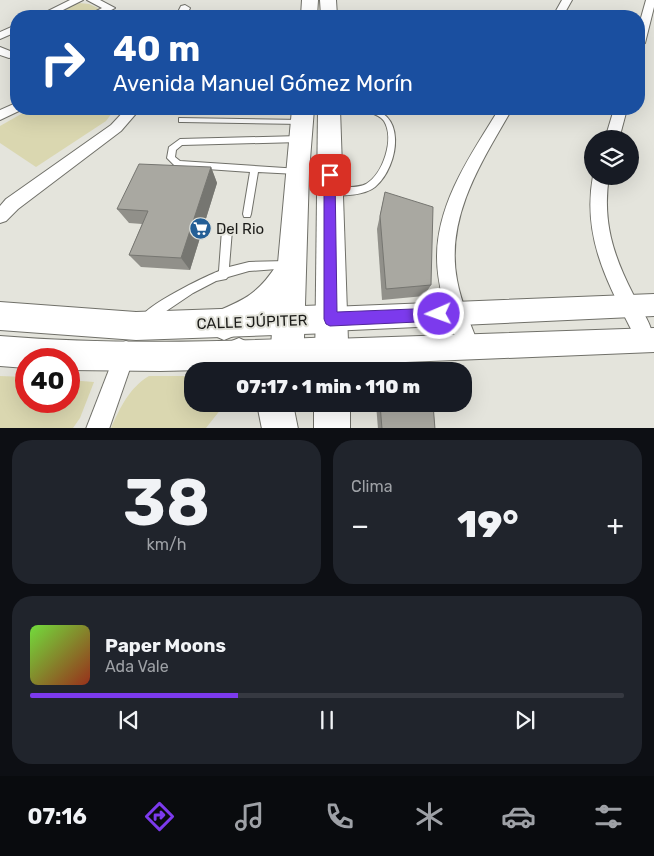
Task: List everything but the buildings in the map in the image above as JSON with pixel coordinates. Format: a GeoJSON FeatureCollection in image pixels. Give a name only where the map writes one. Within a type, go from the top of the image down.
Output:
{"type":"FeatureCollection","features":[{"type":"Feature","properties":{"kind":"main road"},"geometry":{"type":"LineString","coordinates":[[310,362],[332,361],[330,319],[329,115]]}},
{"type":"Feature","properties":{"kind":"main road"},"geometry":{"type":"LineString","coordinates":[[287,362],[302,123]]}},
{"type":"Feature","properties":{"kind":"main road"},"geometry":{"type":"LineString","coordinates":[[224,324],[263,307],[275,293],[293,264]]}},
{"type":"Feature","properties":{"kind":"main road","name":"CALLE JÚPITER"},"geometry":{"type":"LineString","coordinates":[[0,316],[136,326],[330,319]]}},
{"type":"Feature","properties":{"kind":"main road"},"geometry":{"type":"LineString","coordinates":[[0,351],[29,354],[123,356],[230,362]]}},
{"type":"Feature","properties":{"kind":"main road"},"geometry":{"type":"LineString","coordinates":[[276,412],[281,428]]}},
{"type":"Feature","properties":{"kind":"main road"},"geometry":{"type":"LineString","coordinates":[[281,428],[283,412]]}},
{"type":"Feature","properties":{"kind":"main road"},"geometry":{"type":"LineString","coordinates":[[332,412],[332,428]]}},
{"type":"Feature","properties":{"kind":"street"},"geometry":{"type":"LineString","coordinates":[[56,10],[78,0]]}},
{"type":"Feature","properties":{"kind":"street"},"geometry":{"type":"LineString","coordinates":[[92,0],[110,8],[106,10]]}},
{"type":"Feature","properties":{"kind":"street"},"geometry":{"type":"LineString","coordinates":[[645,22],[651,0]]}},
{"type":"Feature","properties":{"kind":"street"},"geometry":{"type":"LineString","coordinates":[[0,216],[6,207],[116,128],[128,115]]}},
{"type":"Feature","properties":{"kind":"street"},"geometry":{"type":"LineString","coordinates":[[469,346],[457,313],[448,279],[446,258],[448,233],[454,206],[465,178],[502,115]]}},
{"type":"Feature","properties":{"kind":"street"},"geometry":{"type":"LineString","coordinates":[[614,130],[618,115]]}},
{"type":"Feature","properties":{"kind":"street"},"geometry":{"type":"LineString","coordinates":[[332,361],[469,346],[651,340],[630,306],[608,261],[601,237],[598,208],[600,185]]}},
{"type":"Feature","properties":{"kind":"street","name":"CALLE JÚPITER"},"geometry":{"type":"LineString","coordinates":[[330,319],[654,305]]}},
{"type":"Feature","properties":{"kind":"street"},"geometry":{"type":"LineString","coordinates":[[97,428],[136,326]]}},
{"type":"Feature","properties":{"kind":"lane"},"geometry":{"type":"LineString","coordinates":[[270,10],[309,7]]}},
{"type":"Feature","properties":{"kind":"lane"},"geometry":{"type":"LineString","coordinates":[[330,192],[364,189],[378,180],[388,161],[392,137],[388,122],[381,115]]}},
{"type":"Feature","properties":{"kind":"lane"},"geometry":{"type":"LineString","coordinates":[[182,120],[302,123]]}},
{"type":"Feature","properties":{"kind":"lane"},"geometry":{"type":"LineString","coordinates":[[298,172],[178,164],[173,162],[170,155],[172,149],[180,142],[302,123]]}},
{"type":"Feature","properties":{"kind":"lane"},"geometry":{"type":"LineString","coordinates":[[247,214],[255,169]]}},
{"type":"Feature","properties":{"kind":"lane"},"geometry":{"type":"LineString","coordinates":[[223,276],[227,230]]}},
{"type":"Feature","properties":{"kind":"lane"},"geometry":{"type":"LineString","coordinates":[[136,326],[166,304],[194,287],[237,269],[293,264]]}},
{"type":"Feature","properties":{"kind":"shaded area"},"geometry":{"type":"Polygon","coordinates":[[[79,3],[89,4],[98,8],[97,10],[63,10],[79,3]]]}},
{"type":"Feature","properties":{"kind":"shaded area"},"geometry":{"type":"Polygon","coordinates":[[[19,115],[110,115],[106,121],[36,167],[0,143],[0,126],[19,115]]]}},
{"type":"Feature","properties":{"kind":"shaded area"},"geometry":{"type":"Polygon","coordinates":[[[0,376],[15,377],[15,413],[80,413],[80,381],[94,382],[80,418],[73,428],[0,428],[0,376]]]}},
{"type":"Feature","properties":{"kind":"shaded area"},"geometry":{"type":"Polygon","coordinates":[[[149,376],[184,376],[184,412],[219,412],[206,428],[111,428],[131,392],[149,376]]]}},
{"type":"Feature","properties":{"kind":"place","name":"Del Rio"},"geometry":{"type":"Point","coordinates":[200,229]}},
{"type":"Feature","properties":{"kind":"route"},"geometry":{"type":"LineString","coordinates":[[330,175],[330,319],[439,314]]}}]}
